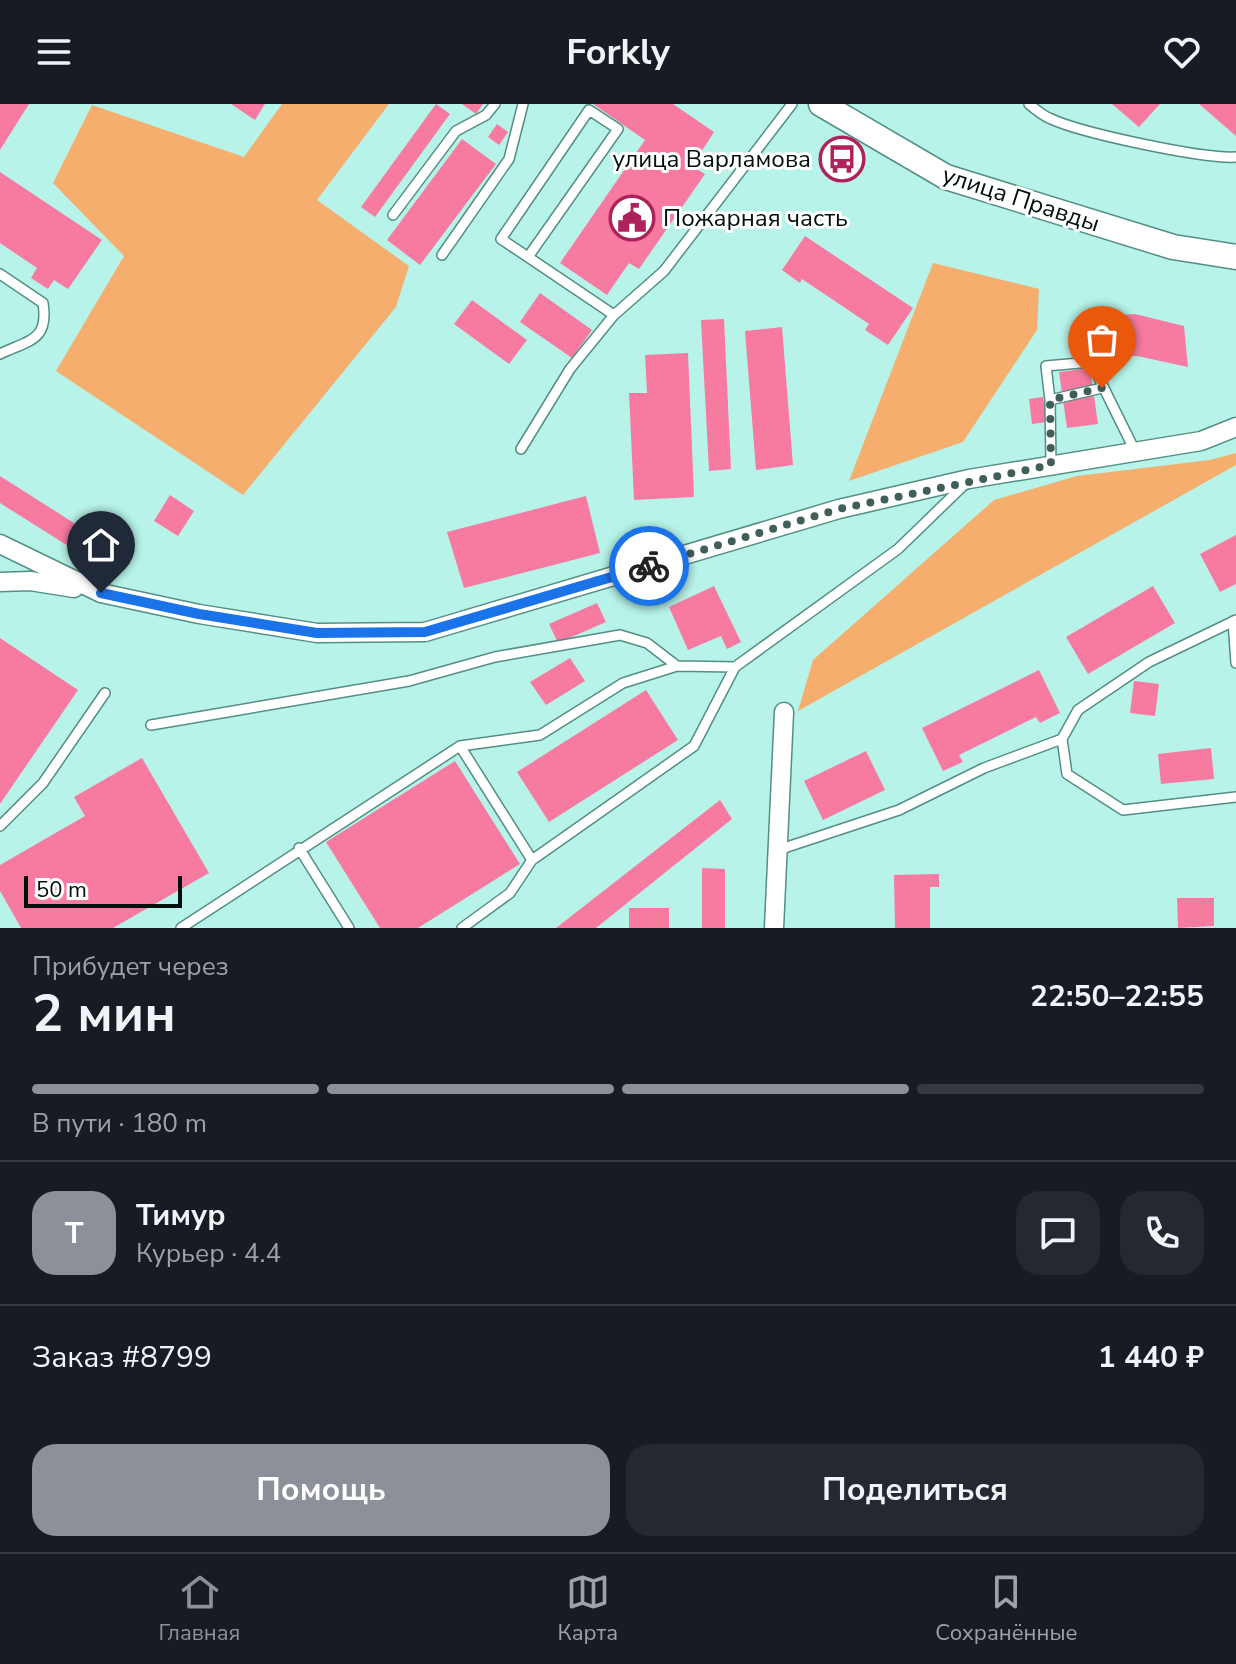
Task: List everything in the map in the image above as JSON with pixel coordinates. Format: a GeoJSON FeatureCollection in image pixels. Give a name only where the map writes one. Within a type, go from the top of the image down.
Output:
{"type":"FeatureCollection","features":[{"type":"Feature","properties":{"kind":"main road","name":"улица Правды"},"geometry":{"type":"LineString","coordinates":[[821,104],[946,177],[1173,247],[1236,257]]}},
{"type":"Feature","properties":{"kind":"street"},"geometry":{"type":"LineString","coordinates":[[0,582],[30,581],[317,633],[425,632],[839,509],[969,479],[1201,441],[1236,427]]}},
{"type":"Feature","properties":{"kind":"street"},"geometry":{"type":"LineString","coordinates":[[0,544],[101,593]]}},
{"type":"Feature","properties":{"kind":"street"},"geometry":{"type":"LineString","coordinates":[[774,928],[775,851],[784,712]]}},
{"type":"Feature","properties":{"kind":"lane"},"geometry":{"type":"LineString","coordinates":[[393,215],[456,131],[486,115],[495,104]]}},
{"type":"Feature","properties":{"kind":"lane"},"geometry":{"type":"LineString","coordinates":[[442,255],[509,159],[523,104]]}},
{"type":"Feature","properties":{"kind":"lane"},"geometry":{"type":"LineString","coordinates":[[521,449],[570,369],[614,315],[664,271],[792,104]]}},
{"type":"Feature","properties":{"kind":"lane"},"geometry":{"type":"LineString","coordinates":[[1029,104],[1050,119],[1121,138],[1217,159],[1236,157]]}},
{"type":"Feature","properties":{"kind":"lane"},"geometry":{"type":"LineString","coordinates":[[528,257],[618,129],[589,110],[501,239],[614,315]]}},
{"type":"Feature","properties":{"kind":"lane"},"geometry":{"type":"LineString","coordinates":[[0,274],[43,303],[46,323],[40,335],[0,354]]}},
{"type":"Feature","properties":{"kind":"lane"},"geometry":{"type":"LineString","coordinates":[[1051,465],[1046,366],[1091,362],[1135,451]]}},
{"type":"Feature","properties":{"kind":"lane"},"geometry":{"type":"LineString","coordinates":[[1050,400],[1102,388]]}},
{"type":"Feature","properties":{"kind":"lane"},"geometry":{"type":"LineString","coordinates":[[462,928],[510,893],[532,860],[694,746],[735,667],[898,549],[969,479]]}},
{"type":"Feature","properties":{"kind":"lane"},"geometry":{"type":"LineString","coordinates":[[1236,663],[1234,621],[1149,662],[1078,710],[1062,739],[1067,774],[1123,810],[1236,797]]}},
{"type":"Feature","properties":{"kind":"lane"},"geometry":{"type":"LineString","coordinates":[[151,725],[409,681],[495,657],[620,635],[647,643],[677,666]]}},
{"type":"Feature","properties":{"kind":"lane"},"geometry":{"type":"LineString","coordinates":[[181,928],[299,848],[460,746],[540,735],[623,683],[677,666],[735,667]]}},
{"type":"Feature","properties":{"kind":"lane"},"geometry":{"type":"LineString","coordinates":[[0,826],[43,783],[105,693]]}},
{"type":"Feature","properties":{"kind":"lane"},"geometry":{"type":"LineString","coordinates":[[775,851],[899,810],[984,768],[1062,739]]}},
{"type":"Feature","properties":{"kind":"lane"},"geometry":{"type":"LineString","coordinates":[[460,746],[532,860]]}},
{"type":"Feature","properties":{"kind":"lane"},"geometry":{"type":"LineString","coordinates":[[299,848],[349,928]]}},
{"type":"Feature","properties":{"kind":"shaded area"},"geometry":{"type":"Polygon","coordinates":[[[282,104],[389,104],[317,200],[409,266],[396,307],[243,495],[56,371],[124,256],[53,183],[92,105],[244,157],[282,104]]]}},
{"type":"Feature","properties":{"kind":"shaded area"},"geometry":{"type":"Polygon","coordinates":[[[933,263],[1039,289],[1037,330],[963,442],[849,481],[933,263]]]}},
{"type":"Feature","properties":{"kind":"shaded area"},"geometry":{"type":"Polygon","coordinates":[[[1236,453],[1236,465],[798,711],[813,660],[994,500],[1077,476],[1210,460],[1236,453]]]}},
{"type":"Feature","properties":{"kind":"building"},"geometry":{"type":"Polygon","coordinates":[[[0,104],[29,104],[0,150],[0,104]]]}},
{"type":"Feature","properties":{"kind":"building"},"geometry":{"type":"Polygon","coordinates":[[[231,104],[265,104],[255,120],[231,104]]]}},
{"type":"Feature","properties":{"kind":"building"},"geometry":{"type":"Polygon","coordinates":[[[436,104],[450,114],[375,217],[361,207],[436,104]]]}},
{"type":"Feature","properties":{"kind":"building"},"geometry":{"type":"Polygon","coordinates":[[[462,104],[483,104],[476,114],[462,104]]]}},
{"type":"Feature","properties":{"kind":"building","name":"Пожарная часть"},"geometry":{"type":"Polygon","coordinates":[[[593,104],[673,104],[714,132],[692,166],[705,174],[639,269],[629,263],[607,295],[560,263],[645,140],[593,104]]]}},
{"type":"Feature","properties":{"kind":"building"},"geometry":{"type":"Polygon","coordinates":[[[1112,104],[1160,104],[1139,127],[1112,104]]]}},
{"type":"Feature","properties":{"kind":"building"},"geometry":{"type":"Polygon","coordinates":[[[1199,104],[1236,104],[1236,136],[1199,104]]]}},
{"type":"Feature","properties":{"kind":"building"},"geometry":{"type":"Polygon","coordinates":[[[497,124],[508,132],[499,145],[488,137],[497,124]]]}},
{"type":"Feature","properties":{"kind":"building"},"geometry":{"type":"Polygon","coordinates":[[[462,139],[496,164],[420,265],[387,240],[462,139]]]}},
{"type":"Feature","properties":{"kind":"building"},"geometry":{"type":"Polygon","coordinates":[[[0,172],[102,240],[68,289],[54,280],[48,289],[31,278],[37,268],[0,243],[0,172]]]}},
{"type":"Feature","properties":{"kind":"building"},"geometry":{"type":"Polygon","coordinates":[[[805,236],[913,308],[888,345],[865,330],[869,324],[802,279],[800,283],[782,270],[805,236]]]}},
{"type":"Feature","properties":{"kind":"building"},"geometry":{"type":"Polygon","coordinates":[[[540,293],[592,330],[572,358],[520,322],[540,293]]]}},
{"type":"Feature","properties":{"kind":"building"},"geometry":{"type":"Polygon","coordinates":[[[472,300],[527,340],[509,364],[454,324],[472,300]]]}},
{"type":"Feature","properties":{"kind":"building"},"geometry":{"type":"Polygon","coordinates":[[[1135,314],[1184,326],[1188,367],[1137,356],[1108,357],[1105,316],[1135,314]]]}},
{"type":"Feature","properties":{"kind":"building"},"geometry":{"type":"Polygon","coordinates":[[[724,319],[731,469],[709,471],[701,320],[724,319]]]}},
{"type":"Feature","properties":{"kind":"building"},"geometry":{"type":"Polygon","coordinates":[[[782,327],[793,465],[756,470],[745,331],[782,327]]]}},
{"type":"Feature","properties":{"kind":"building"},"geometry":{"type":"Polygon","coordinates":[[[688,353],[694,497],[634,500],[629,393],[647,393],[645,355],[688,353]]]}},
{"type":"Feature","properties":{"kind":"building"},"geometry":{"type":"Polygon","coordinates":[[[1090,368],[1098,424],[1067,428],[1059,372],[1090,368]]]}},
{"type":"Feature","properties":{"kind":"building"},"geometry":{"type":"Polygon","coordinates":[[[1043,397],[1047,422],[1032,424],[1029,399],[1043,397]]]}},
{"type":"Feature","properties":{"kind":"building"},"geometry":{"type":"Polygon","coordinates":[[[0,476],[96,537],[84,556],[0,503],[0,476]]]}},
{"type":"Feature","properties":{"kind":"building"},"geometry":{"type":"Polygon","coordinates":[[[170,495],[194,511],[178,536],[154,521],[170,495]]]}},
{"type":"Feature","properties":{"kind":"building"},"geometry":{"type":"Polygon","coordinates":[[[586,496],[600,553],[464,588],[447,532],[586,496]]]}},
{"type":"Feature","properties":{"kind":"building"},"geometry":{"type":"Polygon","coordinates":[[[1236,535],[1236,584],[1220,592],[1200,554],[1236,535]]]}},
{"type":"Feature","properties":{"kind":"building"},"geometry":{"type":"Polygon","coordinates":[[[714,586],[741,642],[727,649],[721,636],[688,650],[669,607],[714,586]]]}},
{"type":"Feature","properties":{"kind":"building"},"geometry":{"type":"Polygon","coordinates":[[[1153,586],[1175,623],[1088,674],[1066,637],[1153,586]]]}},
{"type":"Feature","properties":{"kind":"building"},"geometry":{"type":"Polygon","coordinates":[[[597,603],[606,622],[558,643],[549,624],[597,603]]]}},
{"type":"Feature","properties":{"kind":"building"},"geometry":{"type":"Polygon","coordinates":[[[0,638],[78,690],[0,804],[0,638]]]}},
{"type":"Feature","properties":{"kind":"building"},"geometry":{"type":"Polygon","coordinates":[[[570,658],[585,681],[546,705],[530,682],[570,658]]]}},
{"type":"Feature","properties":{"kind":"building"},"geometry":{"type":"Polygon","coordinates":[[[1039,670],[1060,713],[1040,723],[1036,717],[959,755],[963,762],[943,771],[922,728],[1039,670]]]}},
{"type":"Feature","properties":{"kind":"building"},"geometry":{"type":"Polygon","coordinates":[[[1134,681],[1159,684],[1155,716],[1130,713],[1134,681]]]}},
{"type":"Feature","properties":{"kind":"building"},"geometry":{"type":"Polygon","coordinates":[[[646,690],[678,740],[549,822],[517,772],[646,690]]]}},
{"type":"Feature","properties":{"kind":"building"},"geometry":{"type":"Polygon","coordinates":[[[1211,748],[1214,779],[1161,784],[1158,754],[1211,748]]]}},
{"type":"Feature","properties":{"kind":"building"},"geometry":{"type":"Polygon","coordinates":[[[866,751],[885,790],[823,820],[804,781],[866,751]]]}},
{"type":"Feature","properties":{"kind":"building"},"geometry":{"type":"Polygon","coordinates":[[[142,758],[209,873],[113,928],[21,928],[0,891],[0,865],[85,816],[74,797],[142,758]]]}},
{"type":"Feature","properties":{"kind":"building"},"geometry":{"type":"Polygon","coordinates":[[[455,761],[520,864],[418,928],[380,928],[326,842],[455,761]]]}},
{"type":"Feature","properties":{"kind":"building"},"geometry":{"type":"Polygon","coordinates":[[[720,800],[732,819],[596,928],[556,928],[720,800]]]}},
{"type":"Feature","properties":{"kind":"building"},"geometry":{"type":"Polygon","coordinates":[[[702,868],[725,869],[725,928],[702,928],[702,868]]]}},
{"type":"Feature","properties":{"kind":"building"},"geometry":{"type":"Polygon","coordinates":[[[939,874],[939,887],[930,887],[930,928],[895,928],[894,875],[939,874]]]}},
{"type":"Feature","properties":{"kind":"building"},"geometry":{"type":"Polygon","coordinates":[[[1177,898],[1214,898],[1214,926],[1178,928],[1177,898]]]}},
{"type":"Feature","properties":{"kind":"building"},"geometry":{"type":"Polygon","coordinates":[[[629,908],[669,908],[669,928],[629,928],[629,908]]]}},
{"type":"Feature","properties":{"kind":"way so far"},"geometry":{"type":"LineString","coordinates":[[649,566],[839,509],[969,479],[1051,465],[1050,400],[1102,388]]}},
{"type":"Feature","properties":{"kind":"place","name":"улица Варламова"},"geometry":{"type":"Point","coordinates":[842,159]}},
{"type":"Feature","properties":{"kind":"place","name":"Пожарная часть"},"geometry":{"type":"Point","coordinates":[632,218]}},
{"type":"Feature","properties":{"kind":"route"},"geometry":{"type":"LineString","coordinates":[[101,593],[199,614],[317,633],[425,632],[649,566]]}}]}
